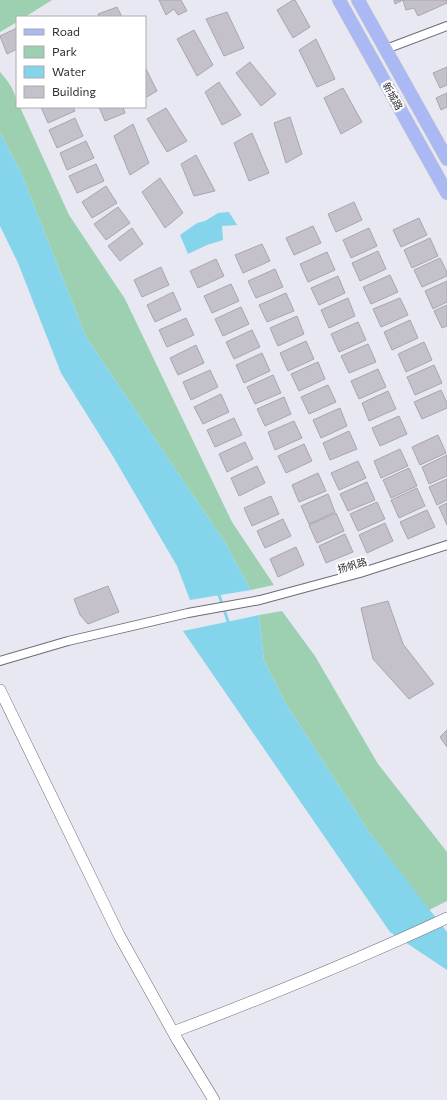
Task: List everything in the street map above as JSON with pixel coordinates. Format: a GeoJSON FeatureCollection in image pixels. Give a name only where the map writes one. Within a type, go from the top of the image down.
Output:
{"type":"FeatureCollection","features":[{"type":"Feature","properties":{"kind":"main road","name":"新城路"},"geometry":{"type":"LineString","coordinates":[[340,0],[447,193]]}},
{"type":"Feature","properties":{"kind":"main road","name":"新城路"},"geometry":{"type":"LineString","coordinates":[[358,0],[447,159]]}},
{"type":"Feature","properties":{"kind":"street"},"geometry":{"type":"LineString","coordinates":[[386,49],[447,26]]}},
{"type":"Feature","properties":{"kind":"street","name":"扬帆路"},"geometry":{"type":"LineString","coordinates":[[0,662],[68,641],[188,613],[260,600],[360,573],[447,545]]}},
{"type":"Feature","properties":{"kind":"street"},"geometry":{"type":"LineString","coordinates":[[0,690],[120,935],[173,1032],[214,1100]]}},
{"type":"Feature","properties":{"kind":"street"},"geometry":{"type":"LineString","coordinates":[[173,1032],[261,999],[392,944],[447,918]]}},
{"type":"Feature","properties":{"kind":"green space"},"geometry":{"type":"Polygon","coordinates":[[[0,0],[52,0],[27,16],[16,16],[16,23],[0,32],[0,0]]]}},
{"type":"Feature","properties":{"kind":"green space"},"geometry":{"type":"Polygon","coordinates":[[[0,72],[12,88],[16,97],[16,108],[20,108],[69,215],[125,299],[232,522],[274,585],[251,590],[224,541],[86,337],[20,170],[0,133],[0,72]]]}},
{"type":"Feature","properties":{"kind":"green space"},"geometry":{"type":"Polygon","coordinates":[[[282,611],[315,656],[378,764],[447,852],[447,901],[429,910],[369,832],[286,704],[264,661],[259,615],[282,611]]]}},
{"type":"Feature","properties":{"kind":"water"},"geometry":{"type":"Polygon","coordinates":[[[0,133],[20,170],[86,337],[224,541],[251,590],[190,600],[177,566],[114,458],[61,373],[18,263],[0,226],[0,133]]]}},
{"type":"Feature","properties":{"kind":"water"},"geometry":{"type":"Polygon","coordinates":[[[229,212],[237,225],[222,226],[223,240],[207,245],[188,254],[180,235],[197,223],[205,221],[218,213],[229,212]]]}},
{"type":"Feature","properties":{"kind":"water"},"geometry":{"type":"Polygon","coordinates":[[[259,615],[264,661],[286,704],[369,832],[447,932],[447,970],[390,932],[183,631],[259,615]]]}},
{"type":"Feature","properties":{"kind":"building"},"geometry":{"type":"Polygon","coordinates":[[[159,0],[181,0],[187,11],[178,15],[174,9],[166,15],[159,0]]]}},
{"type":"Feature","properties":{"kind":"building"},"geometry":{"type":"Polygon","coordinates":[[[295,0],[310,27],[293,38],[277,10],[295,0]]]}},
{"type":"Feature","properties":{"kind":"building"},"geometry":{"type":"Polygon","coordinates":[[[394,0],[403,0],[395,4],[394,0]]]}},
{"type":"Feature","properties":{"kind":"building"},"geometry":{"type":"Polygon","coordinates":[[[403,0],[447,0],[447,3],[418,16],[414,8],[406,10],[403,0]]]}},
{"type":"Feature","properties":{"kind":"building"},"geometry":{"type":"Polygon","coordinates":[[[117,7],[122,16],[99,16],[98,14],[117,7]]]}},
{"type":"Feature","properties":{"kind":"building"},"geometry":{"type":"Polygon","coordinates":[[[227,12],[244,48],[224,56],[206,19],[227,12]]]}},
{"type":"Feature","properties":{"kind":"building"},"geometry":{"type":"Polygon","coordinates":[[[16,28],[16,50],[7,54],[0,36],[16,28]]]}},
{"type":"Feature","properties":{"kind":"building"},"geometry":{"type":"Polygon","coordinates":[[[194,30],[213,65],[197,76],[177,39],[194,30]]]}},
{"type":"Feature","properties":{"kind":"building"},"geometry":{"type":"Polygon","coordinates":[[[316,39],[335,79],[317,87],[299,50],[316,39]]]}},
{"type":"Feature","properties":{"kind":"building"},"geometry":{"type":"Polygon","coordinates":[[[250,62],[276,94],[261,106],[236,73],[250,62]]]}},
{"type":"Feature","properties":{"kind":"building"},"geometry":{"type":"Polygon","coordinates":[[[447,67],[447,85],[440,88],[433,73],[447,67]]]}},
{"type":"Feature","properties":{"kind":"building"},"geometry":{"type":"Polygon","coordinates":[[[146,69],[157,91],[146,97],[146,69]]]}},
{"type":"Feature","properties":{"kind":"building"},"geometry":{"type":"Polygon","coordinates":[[[219,82],[241,115],[222,125],[205,92],[219,82]]]}},
{"type":"Feature","properties":{"kind":"building"},"geometry":{"type":"Polygon","coordinates":[[[343,88],[362,122],[341,134],[324,98],[343,88]]]}},
{"type":"Feature","properties":{"kind":"building"},"geometry":{"type":"Polygon","coordinates":[[[447,93],[447,107],[441,110],[436,98],[447,93]]]}},
{"type":"Feature","properties":{"kind":"building"},"geometry":{"type":"Polygon","coordinates":[[[41,108],[74,108],[75,111],[48,123],[41,108]]]}},
{"type":"Feature","properties":{"kind":"building"},"geometry":{"type":"Polygon","coordinates":[[[99,108],[123,108],[125,113],[105,121],[99,108]]]}},
{"type":"Feature","properties":{"kind":"building"},"geometry":{"type":"Polygon","coordinates":[[[166,108],[187,141],[167,152],[147,119],[166,108]]]}},
{"type":"Feature","properties":{"kind":"building"},"geometry":{"type":"Polygon","coordinates":[[[290,117],[302,154],[286,163],[274,123],[290,117]]]}},
{"type":"Feature","properties":{"kind":"building"},"geometry":{"type":"Polygon","coordinates":[[[75,118],[83,136],[57,148],[49,130],[75,118]]]}},
{"type":"Feature","properties":{"kind":"building"},"geometry":{"type":"Polygon","coordinates":[[[133,124],[149,163],[130,175],[114,136],[133,124]]]}},
{"type":"Feature","properties":{"kind":"building"},"geometry":{"type":"Polygon","coordinates":[[[252,133],[269,173],[249,181],[234,143],[252,133]]]}},
{"type":"Feature","properties":{"kind":"building"},"geometry":{"type":"Polygon","coordinates":[[[86,141],[94,158],[67,170],[60,153],[86,141]]]}},
{"type":"Feature","properties":{"kind":"building"},"geometry":{"type":"Polygon","coordinates":[[[196,155],[215,191],[194,196],[181,164],[196,155]]]}},
{"type":"Feature","properties":{"kind":"building"},"geometry":{"type":"Polygon","coordinates":[[[96,164],[104,181],[77,193],[69,176],[96,164]]]}},
{"type":"Feature","properties":{"kind":"building"},"geometry":{"type":"Polygon","coordinates":[[[160,178],[183,213],[165,228],[142,192],[160,178]]]}},
{"type":"Feature","properties":{"kind":"building"},"geometry":{"type":"Polygon","coordinates":[[[106,186],[117,203],[92,218],[82,202],[106,186]]]}},
{"type":"Feature","properties":{"kind":"building"},"geometry":{"type":"Polygon","coordinates":[[[354,202],[362,220],[336,232],[328,214],[354,202]]]}},
{"type":"Feature","properties":{"kind":"building"},"geometry":{"type":"Polygon","coordinates":[[[118,207],[130,223],[106,240],[94,224],[118,207]]]}},
{"type":"Feature","properties":{"kind":"building"},"geometry":{"type":"Polygon","coordinates":[[[419,218],[427,235],[401,247],[393,230],[419,218]]]}},
{"type":"Feature","properties":{"kind":"building"},"geometry":{"type":"Polygon","coordinates":[[[313,226],[321,243],[294,255],[286,238],[313,226]]]}},
{"type":"Feature","properties":{"kind":"building"},"geometry":{"type":"Polygon","coordinates":[[[132,228],[143,244],[120,261],[108,246],[132,228]]]}},
{"type":"Feature","properties":{"kind":"building"},"geometry":{"type":"Polygon","coordinates":[[[369,228],[377,246],[351,258],[343,240],[369,228]]]}},
{"type":"Feature","properties":{"kind":"building"},"geometry":{"type":"Polygon","coordinates":[[[430,238],[438,256],[412,268],[404,250],[430,238]]]}},
{"type":"Feature","properties":{"kind":"building"},"geometry":{"type":"Polygon","coordinates":[[[262,244],[270,261],[243,273],[235,255],[262,244]]]}},
{"type":"Feature","properties":{"kind":"building"},"geometry":{"type":"Polygon","coordinates":[[[378,251],[386,269],[360,281],[352,263],[378,251]]]}},
{"type":"Feature","properties":{"kind":"building"},"geometry":{"type":"Polygon","coordinates":[[[327,252],[335,270],[308,282],[300,264],[327,252]]]}},
{"type":"Feature","properties":{"kind":"building"},"geometry":{"type":"Polygon","coordinates":[[[440,258],[447,272],[447,276],[422,287],[414,270],[440,258]]]}},
{"type":"Feature","properties":{"kind":"building"},"geometry":{"type":"Polygon","coordinates":[[[216,259],[224,276],[198,288],[190,271],[216,259]]]}},
{"type":"Feature","properties":{"kind":"building"},"geometry":{"type":"Polygon","coordinates":[[[161,267],[169,285],[142,297],[134,280],[161,267]]]}},
{"type":"Feature","properties":{"kind":"building"},"geometry":{"type":"Polygon","coordinates":[[[275,269],[283,287],[256,298],[248,281],[275,269]]]}},
{"type":"Feature","properties":{"kind":"building"},"geometry":{"type":"Polygon","coordinates":[[[390,275],[398,292],[371,304],[363,287],[390,275]]]}},
{"type":"Feature","properties":{"kind":"building"},"geometry":{"type":"Polygon","coordinates":[[[338,276],[345,293],[319,305],[311,288],[338,276]]]}},
{"type":"Feature","properties":{"kind":"building"},"geometry":{"type":"Polygon","coordinates":[[[447,281],[447,302],[433,309],[425,291],[447,281]]]}},
{"type":"Feature","properties":{"kind":"building"},"geometry":{"type":"Polygon","coordinates":[[[231,284],[239,301],[212,313],[204,296],[231,284]]]}},
{"type":"Feature","properties":{"kind":"building"},"geometry":{"type":"Polygon","coordinates":[[[173,292],[181,310],[155,322],[147,305],[173,292]]]}},
{"type":"Feature","properties":{"kind":"building"},"geometry":{"type":"Polygon","coordinates":[[[286,293],[294,311],[267,322],[259,305],[286,293]]]}},
{"type":"Feature","properties":{"kind":"building"},"geometry":{"type":"Polygon","coordinates":[[[348,298],[355,316],[329,328],[321,310],[348,298]]]}},
{"type":"Feature","properties":{"kind":"building"},"geometry":{"type":"Polygon","coordinates":[[[400,298],[408,315],[381,327],[373,309],[400,298]]]}},
{"type":"Feature","properties":{"kind":"building"},"geometry":{"type":"Polygon","coordinates":[[[447,305],[447,326],[442,328],[434,311],[447,305]]]}},
{"type":"Feature","properties":{"kind":"building"},"geometry":{"type":"Polygon","coordinates":[[[241,307],[249,324],[223,336],[215,319],[241,307]]]}},
{"type":"Feature","properties":{"kind":"building"},"geometry":{"type":"Polygon","coordinates":[[[297,316],[304,334],[278,346],[270,328],[297,316]]]}},
{"type":"Feature","properties":{"kind":"building"},"geometry":{"type":"Polygon","coordinates":[[[186,318],[194,335],[167,347],[159,330],[186,318]]]}},
{"type":"Feature","properties":{"kind":"building"},"geometry":{"type":"Polygon","coordinates":[[[410,320],[418,338],[392,350],[384,332],[410,320]]]}},
{"type":"Feature","properties":{"kind":"building"},"geometry":{"type":"Polygon","coordinates":[[[358,322],[366,340],[339,352],[331,334],[358,322]]]}},
{"type":"Feature","properties":{"kind":"building"},"geometry":{"type":"Polygon","coordinates":[[[252,330],[260,347],[234,359],[226,342],[252,330]]]}},
{"type":"Feature","properties":{"kind":"building"},"geometry":{"type":"Polygon","coordinates":[[[306,341],[314,359],[288,371],[280,353],[306,341]]]}},
{"type":"Feature","properties":{"kind":"building"},"geometry":{"type":"Polygon","coordinates":[[[424,342],[432,360],[406,372],[398,354],[424,342]]]}},
{"type":"Feature","properties":{"kind":"building"},"geometry":{"type":"Polygon","coordinates":[[[368,344],[376,362],[349,373],[341,356],[368,344]]]}},
{"type":"Feature","properties":{"kind":"building"},"geometry":{"type":"Polygon","coordinates":[[[196,345],[204,363],[178,375],[170,358],[196,345]]]}},
{"type":"Feature","properties":{"kind":"building"},"geometry":{"type":"Polygon","coordinates":[[[262,353],[270,371],[244,383],[236,365],[262,353]]]}},
{"type":"Feature","properties":{"kind":"building"},"geometry":{"type":"Polygon","coordinates":[[[318,362],[325,379],[299,391],[291,374],[318,362]]]}},
{"type":"Feature","properties":{"kind":"building"},"geometry":{"type":"Polygon","coordinates":[[[434,365],[442,383],[415,395],[407,377],[434,365]]]}},
{"type":"Feature","properties":{"kind":"building"},"geometry":{"type":"Polygon","coordinates":[[[378,369],[386,387],[359,399],[351,381],[378,369]]]}},
{"type":"Feature","properties":{"kind":"building"},"geometry":{"type":"Polygon","coordinates":[[[210,370],[218,387],[191,400],[183,382],[210,370]]]}},
{"type":"Feature","properties":{"kind":"building"},"geometry":{"type":"Polygon","coordinates":[[[273,375],[281,393],[255,404],[247,387],[273,375]]]}},
{"type":"Feature","properties":{"kind":"building"},"geometry":{"type":"Polygon","coordinates":[[[328,385],[336,402],[309,414],[301,397],[328,385]]]}},
{"type":"Feature","properties":{"kind":"building"},"geometry":{"type":"Polygon","coordinates":[[[441,390],[447,403],[447,408],[422,419],[414,402],[441,390]]]}},
{"type":"Feature","properties":{"kind":"building"},"geometry":{"type":"Polygon","coordinates":[[[388,391],[396,409],[369,421],[362,403],[388,391]]]}},
{"type":"Feature","properties":{"kind":"building"},"geometry":{"type":"Polygon","coordinates":[[[221,394],[229,412],[203,424],[194,407],[221,394]]]}},
{"type":"Feature","properties":{"kind":"building"},"geometry":{"type":"Polygon","coordinates":[[[284,397],[291,414],[265,426],[257,409],[284,397]]]}},
{"type":"Feature","properties":{"kind":"building"},"geometry":{"type":"Polygon","coordinates":[[[340,408],[347,426],[321,438],[313,420],[340,408]]]}},
{"type":"Feature","properties":{"kind":"building"},"geometry":{"type":"Polygon","coordinates":[[[399,416],[407,434],[380,446],[372,428],[399,416]]]}},
{"type":"Feature","properties":{"kind":"building"},"geometry":{"type":"Polygon","coordinates":[[[234,418],[242,435],[215,447],[207,430],[234,418]]]}},
{"type":"Feature","properties":{"kind":"building"},"geometry":{"type":"Polygon","coordinates":[[[294,421],[302,438],[275,450],[268,432],[294,421]]]}},
{"type":"Feature","properties":{"kind":"building"},"geometry":{"type":"Polygon","coordinates":[[[349,431],[357,449],[330,460],[323,443],[349,431]]]}},
{"type":"Feature","properties":{"kind":"building"},"geometry":{"type":"Polygon","coordinates":[[[438,435],[446,453],[420,465],[412,447],[438,435]]]}},
{"type":"Feature","properties":{"kind":"building"},"geometry":{"type":"Polygon","coordinates":[[[245,442],[253,459],[227,472],[219,454],[245,442]]]}},
{"type":"Feature","properties":{"kind":"building"},"geometry":{"type":"Polygon","coordinates":[[[304,444],[312,461],[286,473],[278,456],[304,444]]]}},
{"type":"Feature","properties":{"kind":"building"},"geometry":{"type":"Polygon","coordinates":[[[400,449],[408,466],[381,478],[374,461],[400,449]]]}},
{"type":"Feature","properties":{"kind":"building"},"geometry":{"type":"Polygon","coordinates":[[[447,455],[447,476],[429,484],[422,467],[447,455]]]}},
{"type":"Feature","properties":{"kind":"building"},"geometry":{"type":"Polygon","coordinates":[[[358,461],[366,478],[339,490],[331,473],[358,461]]]}},
{"type":"Feature","properties":{"kind":"building"},"geometry":{"type":"Polygon","coordinates":[[[257,466],[265,483],[239,496],[231,478],[257,466]]]}},
{"type":"Feature","properties":{"kind":"building"},"geometry":{"type":"Polygon","coordinates":[[[409,468],[417,486],[391,498],[383,480],[409,468]]]}},
{"type":"Feature","properties":{"kind":"building"},"geometry":{"type":"Polygon","coordinates":[[[318,473],[326,491],[299,502],[292,485],[318,473]]]}},
{"type":"Feature","properties":{"kind":"building"},"geometry":{"type":"Polygon","coordinates":[[[447,479],[447,500],[437,505],[429,487],[447,479]]]}},
{"type":"Feature","properties":{"kind":"building"},"geometry":{"type":"Polygon","coordinates":[[[367,482],[375,500],[348,511],[340,494],[367,482]]]}},
{"type":"Feature","properties":{"kind":"building"},"geometry":{"type":"Polygon","coordinates":[[[417,488],[425,506],[399,518],[391,500],[417,488]]]}},
{"type":"Feature","properties":{"kind":"building"},"geometry":{"type":"Polygon","coordinates":[[[328,494],[335,512],[309,524],[301,506],[328,494]]]}},
{"type":"Feature","properties":{"kind":"building"},"geometry":{"type":"Polygon","coordinates":[[[271,496],[279,514],[252,526],[244,508],[271,496]]]}},
{"type":"Feature","properties":{"kind":"building"},"geometry":{"type":"Polygon","coordinates":[[[377,502],[385,519],[358,531],[350,514],[377,502]]]}},
{"type":"Feature","properties":{"kind":"building"},"geometry":{"type":"Polygon","coordinates":[[[447,503],[447,525],[439,507],[447,503]]]}},
{"type":"Feature","properties":{"kind":"building"},"geometry":{"type":"Polygon","coordinates":[[[427,510],[435,527],[408,539],[400,522],[427,510]]]}},
{"type":"Feature","properties":{"kind":"building"},"geometry":{"type":"Polygon","coordinates":[[[336,513],[344,531],[317,543],[309,525],[336,513]]]}},
{"type":"Feature","properties":{"kind":"building"},"geometry":{"type":"Polygon","coordinates":[[[283,519],[291,536],[265,548],[257,531],[283,519]]]}},
{"type":"Feature","properties":{"kind":"building"},"geometry":{"type":"Polygon","coordinates":[[[385,523],[393,541],[367,553],[359,535],[385,523]]]}},
{"type":"Feature","properties":{"kind":"building"},"geometry":{"type":"Polygon","coordinates":[[[345,534],[353,552],[326,563],[319,546],[345,534]]]}},
{"type":"Feature","properties":{"kind":"building"},"geometry":{"type":"Polygon","coordinates":[[[296,547],[304,565],[278,577],[270,559],[296,547]]]}},
{"type":"Feature","properties":{"kind":"building"},"geometry":{"type":"Polygon","coordinates":[[[108,586],[119,612],[88,624],[80,615],[74,599],[108,586]]]}},
{"type":"Feature","properties":{"kind":"building"},"geometry":{"type":"Polygon","coordinates":[[[388,601],[403,644],[434,684],[409,699],[373,659],[361,608],[388,601]]]}},
{"type":"Feature","properties":{"kind":"building"},"geometry":{"type":"Polygon","coordinates":[[[447,730],[447,747],[440,737],[447,730]]]}},
{"type":"Feature","properties":{"kind":"waterway"},"geometry":{"type":"LineString","coordinates":[[218,592],[229,624]]}}]}
